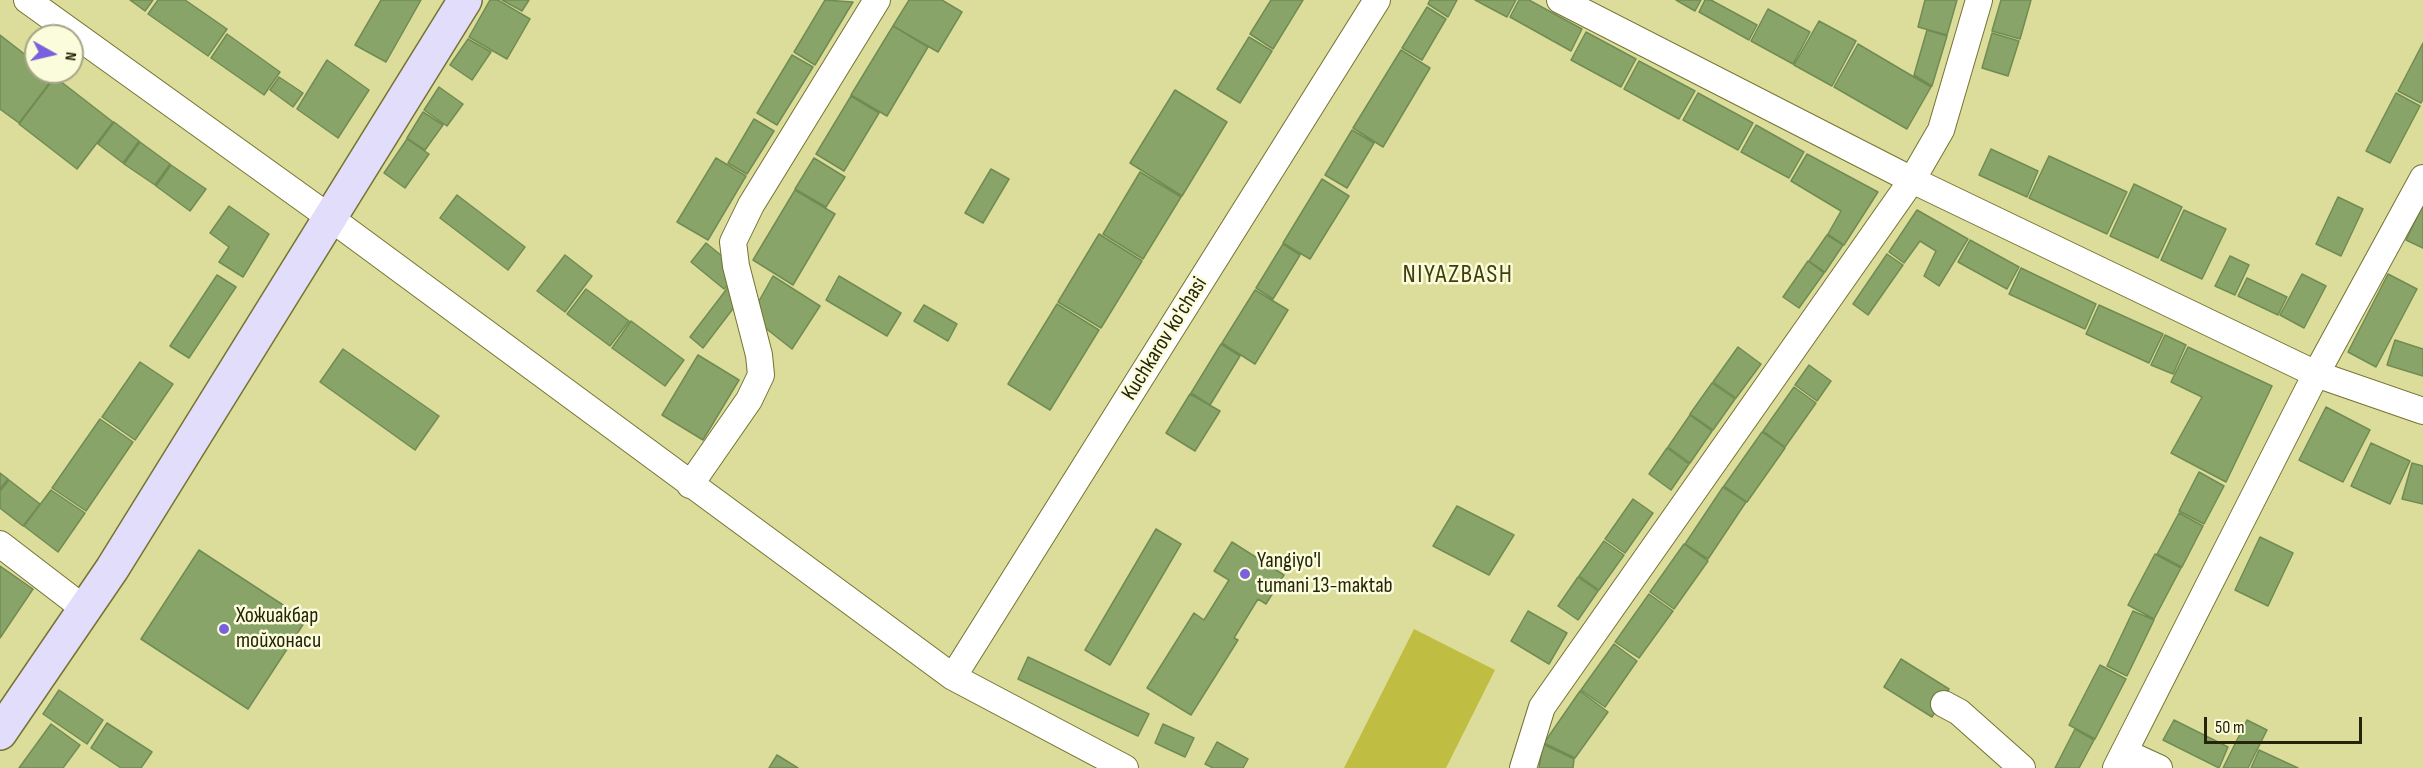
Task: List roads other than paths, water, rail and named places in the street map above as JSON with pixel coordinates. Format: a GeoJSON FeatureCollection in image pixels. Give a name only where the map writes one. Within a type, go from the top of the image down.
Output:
{"type":"FeatureCollection","features":[{"type":"Feature","properties":{"kind":"main road"},"geometry":{"type":"LineString","coordinates":[[0,733],[86,610],[465,0]]}},
{"type":"Feature","properties":{"kind":"street"},"geometry":{"type":"LineString","coordinates":[[27,0],[329,218],[953,677],[1125,768]]}},
{"type":"Feature","properties":{"kind":"street"},"geometry":{"type":"LineString","coordinates":[[690,485],[749,400],[761,375],[759,355],[736,266],[733,242],[751,205],[877,0]]}},
{"type":"Feature","properties":{"kind":"street","name":"Kuchkarov ko'chasi"},"geometry":{"type":"LineString","coordinates":[[953,677],[1377,0]]}},
{"type":"Feature","properties":{"kind":"street"},"geometry":{"type":"LineString","coordinates":[[1560,0],[1912,180],[2316,374],[2423,411]]}},
{"type":"Feature","properties":{"kind":"street"},"geometry":{"type":"LineString","coordinates":[[1523,768],[1542,707],[1912,180],[1941,130],[1979,0]]}},
{"type":"Feature","properties":{"kind":"street"},"geometry":{"type":"LineString","coordinates":[[2159,768],[2120,760],[2316,374],[2423,178]]}},
{"type":"Feature","properties":{"kind":"street"},"geometry":{"type":"LineString","coordinates":[[0,544],[86,610]]}},
{"type":"Feature","properties":{"kind":"street"},"geometry":{"type":"LineString","coordinates":[[1944,704],[1959,712],[2022,768]]}},
{"type":"Feature","properties":{"kind":"place","name":"Yangiyo'l tumani 13-maktab"},"geometry":{"type":"Point","coordinates":[1245,574]}},
{"type":"Feature","properties":{"kind":"place","name":"Хожиакбар тойхонаси"},"geometry":{"type":"Point","coordinates":[224,629]}},
{"type":"Feature","properties":{"kind":"district","name":"NIYAZBASH"},"geometry":{"type":"Point","coordinates":[1458,275]}}]}
